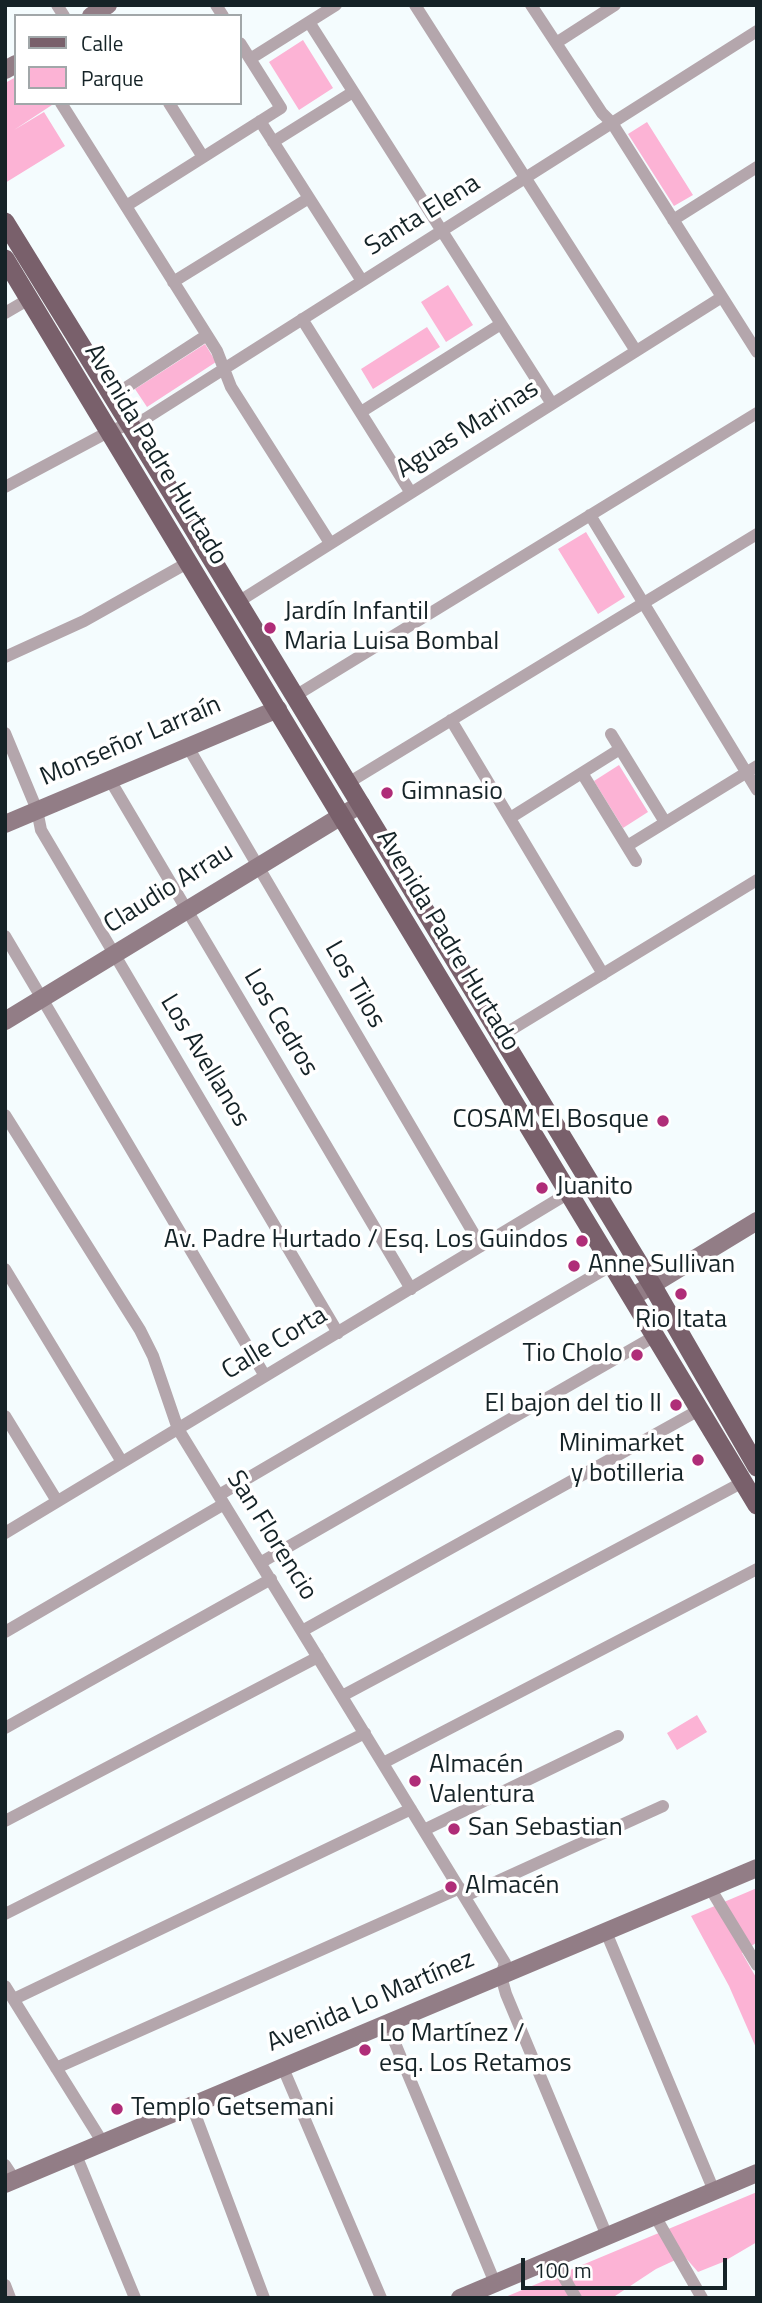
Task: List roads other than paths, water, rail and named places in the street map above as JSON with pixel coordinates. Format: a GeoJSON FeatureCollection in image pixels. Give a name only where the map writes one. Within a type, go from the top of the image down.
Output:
{"type":"FeatureCollection","features":[{"type":"Feature","properties":{"kind":"main road","name":"Avenida Padre Hurtado"},"geometry":{"type":"LineString","coordinates":[[5,222],[652,1285],[757,1467]]}},
{"type":"Feature","properties":{"kind":"main road","name":"Avenida Padre Hurtado"},"geometry":{"type":"LineString","coordinates":[[5,259],[757,1505]]}},
{"type":"Feature","properties":{"kind":"main road","name":"Monseñor Larraín"},"geometry":{"type":"LineString","coordinates":[[5,824],[278,709]]}},
{"type":"Feature","properties":{"kind":"main road","name":"Claudio Arrau"},"geometry":{"type":"LineString","coordinates":[[5,1021],[361,804]]}},
{"type":"Feature","properties":{"kind":"main road"},"geometry":{"type":"LineString","coordinates":[[632,1297],[755,1226]]}},
{"type":"Feature","properties":{"kind":"main road","name":"Avenida Lo Martínez"},"geometry":{"type":"LineString","coordinates":[[8,2177],[76,2155],[757,1868]]}},
{"type":"Feature","properties":{"kind":"main road"},"geometry":{"type":"LineString","coordinates":[[460,2298],[757,2173]]}},
{"type":"Feature","properties":{"kind":"street"},"geometry":{"type":"LineString","coordinates":[[250,59],[336,5]]}},
{"type":"Feature","properties":{"kind":"street"},"geometry":{"type":"LineString","coordinates":[[415,5],[636,351]]}},
{"type":"Feature","properties":{"kind":"street"},"geometry":{"type":"LineString","coordinates":[[531,5],[602,113],[612,123],[757,352]]}},
{"type":"Feature","properties":{"kind":"street"},"geometry":{"type":"LineString","coordinates":[[556,43],[615,5]]}},
{"type":"Feature","properties":{"kind":"street"},"geometry":{"type":"LineString","coordinates":[[309,22],[552,404]]}},
{"type":"Feature","properties":{"kind":"street","name":"Santa Elena"},"geometry":{"type":"LineString","coordinates":[[5,487],[110,431],[145,419],[757,31]]}},
{"type":"Feature","properties":{"kind":"street"},"geometry":{"type":"LineString","coordinates":[[126,206],[281,108],[242,46]]}},
{"type":"Feature","properties":{"kind":"street"},"geometry":{"type":"LineString","coordinates":[[273,142],[353,92]]}},
{"type":"Feature","properties":{"kind":"street"},"geometry":{"type":"LineString","coordinates":[[62,105],[206,335],[231,387],[330,543]]}},
{"type":"Feature","properties":{"kind":"street"},"geometry":{"type":"LineString","coordinates":[[170,105],[204,157]]}},
{"type":"Feature","properties":{"kind":"street"},"geometry":{"type":"LineString","coordinates":[[260,121],[362,281]]}},
{"type":"Feature","properties":{"kind":"street"},"geometry":{"type":"LineString","coordinates":[[673,220],[756,170]]}},
{"type":"Feature","properties":{"kind":"street"},"geometry":{"type":"LineString","coordinates":[[173,282],[309,198]]}},
{"type":"Feature","properties":{"kind":"street","name":"Aguas Marinas"},"geometry":{"type":"LineString","coordinates":[[238,602],[722,298]]}},
{"type":"Feature","properties":{"kind":"street"},"geometry":{"type":"LineString","coordinates":[[5,313],[29,299]]}},
{"type":"Feature","properties":{"kind":"street"},"geometry":{"type":"LineString","coordinates":[[302,319],[411,493]]}},
{"type":"Feature","properties":{"kind":"street"},"geometry":{"type":"LineString","coordinates":[[361,412],[501,324]]}},
{"type":"Feature","properties":{"kind":"street"},"geometry":{"type":"LineString","coordinates":[[113,396],[206,335]]}},
{"type":"Feature","properties":{"kind":"street"},"geometry":{"type":"LineString","coordinates":[[295,696],[757,414]]}},
{"type":"Feature","properties":{"kind":"street"},"geometry":{"type":"LineString","coordinates":[[590,516],[751,769],[757,790]]}},
{"type":"Feature","properties":{"kind":"street"},"geometry":{"type":"LineString","coordinates":[[348,783],[757,534]]}},
{"type":"Feature","properties":{"kind":"street"},"geometry":{"type":"LineString","coordinates":[[5,657],[84,621],[189,562]]}},
{"type":"Feature","properties":{"kind":"street"},"geometry":{"type":"LineString","coordinates":[[451,720],[603,974]]}},
{"type":"Feature","properties":{"kind":"street","name":"Los Avellanos"},"geometry":{"type":"LineString","coordinates":[[5,733],[37,810],[41,830],[338,1333]]}},
{"type":"Feature","properties":{"kind":"street"},"geometry":{"type":"LineString","coordinates":[[611,734],[665,822]]}},
{"type":"Feature","properties":{"kind":"street","name":"Los Tilos"},"geometry":{"type":"LineString","coordinates":[[188,747],[481,1246]]}},
{"type":"Feature","properties":{"kind":"street"},"geometry":{"type":"LineString","coordinates":[[510,818],[620,749]]}},
{"type":"Feature","properties":{"kind":"street"},"geometry":{"type":"LineString","coordinates":[[627,846],[751,769]]}},
{"type":"Feature","properties":{"kind":"street"},"geometry":{"type":"LineString","coordinates":[[582,773],[636,861]]}},
{"type":"Feature","properties":{"kind":"street","name":"Los Cedros"},"geometry":{"type":"LineString","coordinates":[[110,780],[411,1289]]}},
{"type":"Feature","properties":{"kind":"street"},"geometry":{"type":"LineString","coordinates":[[501,1036],[757,880]]}},
{"type":"Feature","properties":{"kind":"street"},"geometry":{"type":"LineString","coordinates":[[5,936],[265,1376]]}},
{"type":"Feature","properties":{"kind":"street","name":"San Florencio"},"geometry":{"type":"LineString","coordinates":[[5,1115],[147,1343],[178,1429],[505,1962],[501,1976],[506,1994],[607,2236]]}},
{"type":"Feature","properties":{"kind":"street","name":"Calle Corta"},"geometry":{"type":"LineString","coordinates":[[5,1533],[567,1194]]}},
{"type":"Feature","properties":{"kind":"street"},"geometry":{"type":"LineString","coordinates":[[5,1632],[612,1265]]}},
{"type":"Feature","properties":{"kind":"street"},"geometry":{"type":"LineString","coordinates":[[5,1269],[122,1462]]}},
{"type":"Feature","properties":{"kind":"street"},"geometry":{"type":"LineString","coordinates":[[260,1563],[655,1336]]}},
{"type":"Feature","properties":{"kind":"street"},"geometry":{"type":"LineString","coordinates":[[302,1631],[699,1409]]}},
{"type":"Feature","properties":{"kind":"street"},"geometry":{"type":"LineString","coordinates":[[5,1416],[57,1501]]}},
{"type":"Feature","properties":{"kind":"street"},"geometry":{"type":"LineString","coordinates":[[342,1696],[743,1482]]}},
{"type":"Feature","properties":{"kind":"street"},"geometry":{"type":"LineString","coordinates":[[383,1763],[757,1569]]}},
{"type":"Feature","properties":{"kind":"street"},"geometry":{"type":"LineString","coordinates":[[5,1728],[271,1580]]}},
{"type":"Feature","properties":{"kind":"street"},"geometry":{"type":"LineString","coordinates":[[5,1821],[318,1657]]}},
{"type":"Feature","properties":{"kind":"street"},"geometry":{"type":"LineString","coordinates":[[5,1914],[365,1733]]}},
{"type":"Feature","properties":{"kind":"street"},"geometry":{"type":"LineString","coordinates":[[424,1830],[618,1736]]}},
{"type":"Feature","properties":{"kind":"street"},"geometry":{"type":"LineString","coordinates":[[56,2068],[663,1806]]}},
{"type":"Feature","properties":{"kind":"street"},"geometry":{"type":"LineString","coordinates":[[14,1999],[411,1809]]}},
{"type":"Feature","properties":{"kind":"street"},"geometry":{"type":"LineString","coordinates":[[710,1888],[757,1965]]}},
{"type":"Feature","properties":{"kind":"street"},"geometry":{"type":"LineString","coordinates":[[606,1932],[714,2191]]}},
{"type":"Feature","properties":{"kind":"street"},"geometry":{"type":"LineString","coordinates":[[5,1986],[103,2143]]}},
{"type":"Feature","properties":{"kind":"street"},"geometry":{"type":"LineString","coordinates":[[387,2024],[495,2283]]}},
{"type":"Feature","properties":{"kind":"street"},"geometry":{"type":"LineString","coordinates":[[283,2068],[381,2298]]}},
{"type":"Feature","properties":{"kind":"street"},"geometry":{"type":"LineString","coordinates":[[192,2106],[264,2298]]}},
{"type":"Feature","properties":{"kind":"street"},"geometry":{"type":"LineString","coordinates":[[76,2155],[135,2298]]}},
{"type":"Feature","properties":{"kind":"street"},"geometry":{"type":"LineString","coordinates":[[655,2216],[702,2298]]}},
{"type":"Feature","properties":{"kind":"street"},"geometry":{"type":"LineString","coordinates":[[553,2259],[576,2298]]}},
{"type":"Feature","properties":{"kind":"street"},"geometry":{"type":"LineString","coordinates":[[5,2285],[10,2298]]}},
{"type":"Feature","properties":{"kind":"place","name":"Jardín Infantil Maria Luisa Bombal"},"geometry":{"type":"Point","coordinates":[270,628]}},
{"type":"Feature","properties":{"kind":"place","name":"Gimnasio"},"geometry":{"type":"Point","coordinates":[387,793]}},
{"type":"Feature","properties":{"kind":"place","name":"COSAM El Bosque"},"geometry":{"type":"Point","coordinates":[663,1121]}},
{"type":"Feature","properties":{"kind":"place","name":"Juanito"},"geometry":{"type":"Point","coordinates":[542,1188]}},
{"type":"Feature","properties":{"kind":"place","name":"Av. Padre Hurtado / Esq. Los Guindos"},"geometry":{"type":"Point","coordinates":[582,1241]}},
{"type":"Feature","properties":{"kind":"place","name":"Anne Sullivan"},"geometry":{"type":"Point","coordinates":[574,1266]}},
{"type":"Feature","properties":{"kind":"place","name":"Rio Itata"},"geometry":{"type":"Point","coordinates":[681,1294]}},
{"type":"Feature","properties":{"kind":"place","name":"Tio Cholo"},"geometry":{"type":"Point","coordinates":[637,1355]}},
{"type":"Feature","properties":{"kind":"place","name":"El bajon del tio II"},"geometry":{"type":"Point","coordinates":[676,1405]}},
{"type":"Feature","properties":{"kind":"place","name":"Minimarket y botilleria"},"geometry":{"type":"Point","coordinates":[698,1460]}},
{"type":"Feature","properties":{"kind":"place","name":"Almacén Valentura"},"geometry":{"type":"Point","coordinates":[415,1781]}},
{"type":"Feature","properties":{"kind":"place","name":"San Sebastian"},"geometry":{"type":"Point","coordinates":[454,1829]}},
{"type":"Feature","properties":{"kind":"place","name":"Almacén"},"geometry":{"type":"Point","coordinates":[451,1887]}},
{"type":"Feature","properties":{"kind":"place","name":"Lo Martínez / esq. Los Retamos"},"geometry":{"type":"Point","coordinates":[365,2050]}},
{"type":"Feature","properties":{"kind":"place","name":"Templo Getsemani"},"geometry":{"type":"Point","coordinates":[117,2109]}}]}
